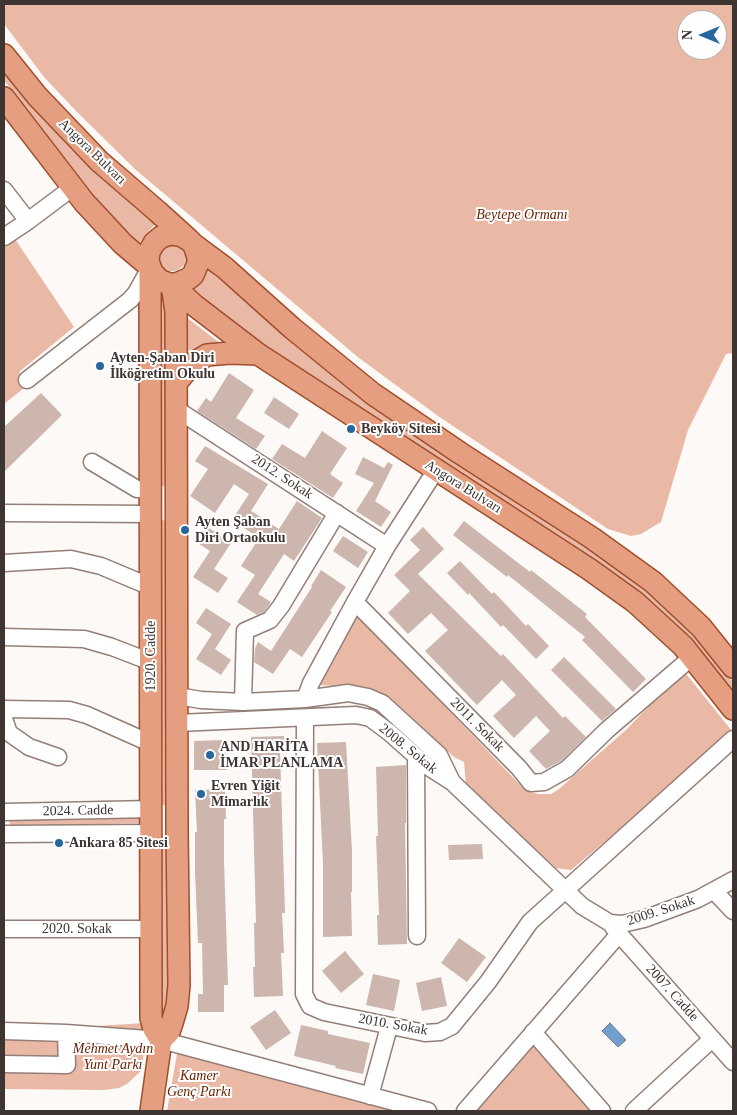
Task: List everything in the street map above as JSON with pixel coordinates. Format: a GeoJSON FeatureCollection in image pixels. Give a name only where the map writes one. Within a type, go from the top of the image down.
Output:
{"type":"FeatureCollection","features":[{"type":"Feature","properties":{"kind":"main road","name":"Angora Bulvarı"},"geometry":{"type":"LineString","coordinates":[[4,55],[37,96],[94,156],[292,328],[373,394],[592,538],[653,582],[701,627],[733,667]]}},
{"type":"Feature","properties":{"kind":"main road","name":"Angora Bulvarı"},"geometry":{"type":"LineString","coordinates":[[4,98],[72,188],[123,244],[150,268],[159,280],[174,284],[194,305],[258,354],[589,569],[642,608],[692,657],[733,709]]}},
{"type":"Feature","properties":{"kind":"main road","name":"Angora Bulvarı"},"geometry":{"type":"LineString","coordinates":[[150,268],[149,252],[157,240],[166,235],[176,234],[191,242]]}},
{"type":"Feature","properties":{"kind":"main road"},"geometry":{"type":"LineString","coordinates":[[174,284],[188,279],[196,269],[198,256],[191,242]]}},
{"type":"Feature","properties":{"kind":"main road","name":"1920. Cadde"},"geometry":{"type":"LineString","coordinates":[[150,268],[151,1018],[154,1029],[162,1040]]}},
{"type":"Feature","properties":{"kind":"main road","name":"1920. Cadde"},"geometry":{"type":"LineString","coordinates":[[151,1111],[162,1040],[169,1032],[172,1023],[177,1006],[179,985],[176,312],[174,284]]}},
{"type":"Feature","properties":{"kind":"main road"},"geometry":{"type":"LineString","coordinates":[[176,383],[192,364],[207,355],[230,352],[258,354]]}},
{"type":"Feature","properties":{"kind":"main road"},"geometry":{"type":"LineString","coordinates":[[151,490],[176,490]]}},
{"type":"Feature","properties":{"kind":"main road"},"geometry":{"type":"LineString","coordinates":[[151,514],[176,513]]}},
{"type":"Feature","properties":{"kind":"main road"},"geometry":{"type":"LineString","coordinates":[[152,809],[177,809]]}},
{"type":"Feature","properties":{"kind":"main road"},"geometry":{"type":"LineString","coordinates":[[152,833],[177,832]]}},
{"type":"Feature","properties":{"kind":"street"},"geometry":{"type":"LineString","coordinates":[[4,237],[72,188]]}},
{"type":"Feature","properties":{"kind":"street"},"geometry":{"type":"LineString","coordinates":[[4,190],[28,221]]}},
{"type":"Feature","properties":{"kind":"street"},"geometry":{"type":"LineString","coordinates":[[27,380],[130,300],[150,268]]}},
{"type":"Feature","properties":{"kind":"street","name":"2012. Sokak"},"geometry":{"type":"LineString","coordinates":[[176,409],[387,546]]}},
{"type":"Feature","properties":{"kind":"street"},"geometry":{"type":"LineString","coordinates":[[92,462],[137,489],[151,490]]}},
{"type":"Feature","properties":{"kind":"street"},"geometry":{"type":"LineString","coordinates":[[305,699],[311,683],[387,546],[436,470]]}},
{"type":"Feature","properties":{"kind":"street"},"geometry":{"type":"LineString","coordinates":[[4,513],[151,514]]}},
{"type":"Feature","properties":{"kind":"street"},"geometry":{"type":"LineString","coordinates":[[243,702],[246,631],[270,620],[281,606],[336,513]]}},
{"type":"Feature","properties":{"kind":"street"},"geometry":{"type":"LineString","coordinates":[[4,563],[71,559],[101,566],[151,587]]}},
{"type":"Feature","properties":{"kind":"street","name":"2011. Sokak"},"geometry":{"type":"LineString","coordinates":[[355,602],[520,768],[531,783],[544,782],[567,769],[606,730],[692,657]]}},
{"type":"Feature","properties":{"kind":"street"},"geometry":{"type":"LineString","coordinates":[[4,637],[84,639],[152,662]]}},
{"type":"Feature","properties":{"kind":"street"},"geometry":{"type":"LineString","coordinates":[[178,696],[201,700],[243,702],[305,699],[348,693],[368,696],[382,703],[438,755],[452,782]]}},
{"type":"Feature","properties":{"kind":"street"},"geometry":{"type":"LineString","coordinates":[[4,709],[69,710],[87,714],[152,744]]}},
{"type":"Feature","properties":{"kind":"street","name":"2008. Sokak"},"geometry":{"type":"LineString","coordinates":[[178,723],[356,716],[370,718],[427,766],[452,782],[566,890]]}},
{"type":"Feature","properties":{"kind":"street","name":"2010. Sokak"},"geometry":{"type":"LineString","coordinates":[[304,718],[304,994],[310,1006],[324,1012],[425,1034],[440,1032],[452,1026],[488,982],[530,922],[733,739]]}},
{"type":"Feature","properties":{"kind":"street"},"geometry":{"type":"LineString","coordinates":[[4,719],[9,733],[29,747],[58,757]]}},
{"type":"Feature","properties":{"kind":"street"},"geometry":{"type":"LineString","coordinates":[[416,756],[417,936]]}},
{"type":"Feature","properties":{"kind":"street","name":"2024. Cadde"},"geometry":{"type":"LineString","coordinates":[[4,812],[152,809]]}},
{"type":"Feature","properties":{"kind":"street","name":"2024. Cadde"},"geometry":{"type":"LineString","coordinates":[[4,834],[152,833]]}},
{"type":"Feature","properties":{"kind":"street","name":"2009. Sokak"},"geometry":{"type":"LineString","coordinates":[[566,890],[582,906],[615,928],[622,924],[644,919],[698,900],[733,880]]}},
{"type":"Feature","properties":{"kind":"street"},"geometry":{"type":"LineString","coordinates":[[714,891],[733,911]]}},
{"type":"Feature","properties":{"kind":"street"},"geometry":{"type":"LineString","coordinates":[[465,1111],[533,1032],[615,928]]}},
{"type":"Feature","properties":{"kind":"street","name":"2007. Cadde"},"geometry":{"type":"LineString","coordinates":[[615,928],[733,1062]]}},
{"type":"Feature","properties":{"kind":"street","name":"2020. Sokak"},"geometry":{"type":"LineString","coordinates":[[4,929],[151,929]]}},
{"type":"Feature","properties":{"kind":"street"},"geometry":{"type":"LineString","coordinates":[[370,1096],[389,1026]]}},
{"type":"Feature","properties":{"kind":"street"},"geometry":{"type":"LineString","coordinates":[[4,1031],[66,1033],[162,1040],[428,1111]]}},
{"type":"Feature","properties":{"kind":"street"},"geometry":{"type":"LineString","coordinates":[[533,1032],[602,1111]]}},
{"type":"Feature","properties":{"kind":"street"},"geometry":{"type":"LineString","coordinates":[[4,1064],[67,1065],[66,1033]]}},
{"type":"Feature","properties":{"kind":"street"},"geometry":{"type":"LineString","coordinates":[[634,1111],[712,1039]]}},
{"type":"Feature","properties":{"kind":"green space","name":"Beytepe Ormanı"},"geometry":{"type":"Polygon","coordinates":[[[4,4],[733,4],[733,353],[726,354],[688,430],[661,522],[641,534],[631,536],[608,529],[438,416],[359,358],[136,170],[44,77],[4,24],[4,4]]]}},
{"type":"Feature","properties":{"kind":"green space"},"geometry":{"type":"Polygon","coordinates":[[[4,69],[33,107],[72,150],[156,223],[138,244],[100,205],[61,158],[4,80],[4,69]]]}},
{"type":"Feature","properties":{"kind":"green space"},"geometry":{"type":"Polygon","coordinates":[[[13,236],[74,327],[19,372],[28,385],[4,404],[4,243],[13,236]]]}},
{"type":"Feature","properties":{"kind":"green space"},"geometry":{"type":"Polygon","coordinates":[[[172,243],[182,247],[186,257],[182,267],[172,271],[162,267],[158,257],[162,247],[172,243]]]}},
{"type":"Feature","properties":{"kind":"green space"},"geometry":{"type":"Polygon","coordinates":[[[207,269],[382,414],[584,545],[643,586],[697,637],[733,682],[733,693],[716,672],[188,290],[207,269]]]}},
{"type":"Feature","properties":{"kind":"green space"},"geometry":{"type":"Polygon","coordinates":[[[155,293],[168,303],[170,486],[158,486],[155,293]]]}},
{"type":"Feature","properties":{"kind":"green space"},"geometry":{"type":"Polygon","coordinates":[[[181,313],[225,347],[183,366],[181,313]]]}},
{"type":"Feature","properties":{"kind":"green space"},"geometry":{"type":"Polygon","coordinates":[[[160,520],[169,521],[170,805],[161,805],[160,520]]]}},
{"type":"Feature","properties":{"kind":"green space"},"geometry":{"type":"Polygon","coordinates":[[[358,616],[526,791],[538,794],[551,794],[559,789],[627,729],[683,670],[732,731],[667,790],[571,870],[556,868],[466,785],[464,762],[454,757],[383,694],[370,688],[317,685],[358,616]]]}},
{"type":"Feature","properties":{"kind":"green space"},"geometry":{"type":"Polygon","coordinates":[[[144,815],[144,823],[11,826],[9,822],[10,820],[144,815]]]}},
{"type":"Feature","properties":{"kind":"green space"},"geometry":{"type":"Polygon","coordinates":[[[162,838],[169,838],[174,978],[161,1028],[160,841],[162,838]]]}},
{"type":"Feature","properties":{"kind":"green space","name":"Mehmet Aydın Yunt Parkı"},"geometry":{"type":"Polygon","coordinates":[[[146,1023],[142,1070],[127,1084],[119,1088],[104,1090],[4,1089],[4,1039],[89,1043],[95,1026],[146,1023]]]}},
{"type":"Feature","properties":{"kind":"green space"},"geometry":{"type":"Polygon","coordinates":[[[533,1042],[595,1111],[471,1111],[533,1042]]]}},
{"type":"Feature","properties":{"kind":"green space","name":"Kamer Genç Parkı"},"geometry":{"type":"Polygon","coordinates":[[[183,1052],[411,1111],[167,1111],[177,1054],[183,1052]]]}},
{"type":"Feature","properties":{"kind":"water"},"geometry":{"type":"Polygon","coordinates":[[[610,1023],[626,1040],[618,1047],[602,1031],[610,1023]]]}},
{"type":"Feature","properties":{"kind":"building"},"geometry":{"type":"Polygon","coordinates":[[[229,373],[254,390],[236,418],[265,436],[256,449],[197,411],[206,398],[211,402],[229,373]]]}},
{"type":"Feature","properties":{"kind":"building"},"geometry":{"type":"Polygon","coordinates":[[[41,393],[62,415],[4,472],[4,427],[41,393]]]}},
{"type":"Feature","properties":{"kind":"building"},"geometry":{"type":"Polygon","coordinates":[[[274,397],[299,414],[289,429],[264,413],[274,397]]]}},
{"type":"Feature","properties":{"kind":"building"},"geometry":{"type":"Polygon","coordinates":[[[322,431],[347,448],[330,474],[343,483],[333,498],[272,459],[282,444],[305,458],[322,431]]]}},
{"type":"Feature","properties":{"kind":"building"},"geometry":{"type":"Polygon","coordinates":[[[205,446],[268,484],[251,511],[279,529],[297,501],[322,518],[294,561],[284,554],[258,594],[271,602],[264,612],[257,615],[237,602],[255,575],[241,566],[259,538],[232,520],[249,494],[234,484],[215,513],[190,496],[208,469],[195,461],[205,446]]]}},
{"type":"Feature","properties":{"kind":"building"},"geometry":{"type":"Polygon","coordinates":[[[363,457],[384,468],[388,462],[393,465],[375,501],[391,512],[381,527],[356,511],[374,483],[355,474],[363,457]]]}},
{"type":"Feature","properties":{"kind":"building"},"geometry":{"type":"Polygon","coordinates":[[[464,521],[587,614],[585,617],[646,679],[633,692],[582,640],[585,637],[508,575],[507,577],[453,535],[464,521]]]}},
{"type":"Feature","properties":{"kind":"building"},"geometry":{"type":"Polygon","coordinates":[[[206,526],[231,543],[214,569],[228,578],[218,593],[193,577],[210,551],[196,542],[206,526]]]}},
{"type":"Feature","properties":{"kind":"building"},"geometry":{"type":"Polygon","coordinates":[[[423,527],[444,549],[418,574],[501,656],[503,654],[563,718],[565,716],[586,737],[561,761],[546,769],[529,751],[550,731],[536,716],[514,738],[493,716],[516,695],[502,680],[477,705],[425,651],[448,630],[431,613],[408,634],[388,613],[410,591],[394,575],[420,550],[410,540],[423,527]]]}},
{"type":"Feature","properties":{"kind":"building"},"geometry":{"type":"Polygon","coordinates":[[[343,536],[368,552],[358,568],[333,551],[343,536]]]}},
{"type":"Feature","properties":{"kind":"building"},"geometry":{"type":"Polygon","coordinates":[[[460,561],[492,594],[494,592],[526,626],[528,624],[549,646],[536,659],[503,625],[501,627],[447,573],[460,561]]]}},
{"type":"Feature","properties":{"kind":"building"},"geometry":{"type":"Polygon","coordinates":[[[321,570],[346,587],[302,657],[290,649],[273,674],[254,662],[255,648],[258,642],[271,651],[321,570]]]}},
{"type":"Feature","properties":{"kind":"building"},"geometry":{"type":"Polygon","coordinates":[[[206,608],[231,624],[215,649],[231,660],[221,675],[196,659],[212,634],[196,623],[206,608]]]}},
{"type":"Feature","properties":{"kind":"building"},"geometry":{"type":"Polygon","coordinates":[[[564,657],[616,709],[602,721],[551,670],[564,657]]]}},
{"type":"Feature","properties":{"kind":"building"},"geometry":{"type":"Polygon","coordinates":[[[284,736],[284,750],[280,750],[285,913],[282,913],[284,953],[281,953],[283,996],[254,997],[254,923],[256,923],[251,737],[284,736]]]}},
{"type":"Feature","properties":{"kind":"building","name":"AND HARİTA İMAR PLANLAMA"},"geometry":{"type":"Polygon","coordinates":[[[225,740],[227,770],[194,770],[194,741],[225,740]]]}},
{"type":"Feature","properties":{"kind":"building"},"geometry":{"type":"Polygon","coordinates":[[[346,742],[352,851],[352,936],[323,937],[323,863],[317,743],[346,742]]]}},
{"type":"Feature","properties":{"kind":"building"},"geometry":{"type":"Polygon","coordinates":[[[406,765],[407,944],[378,945],[376,767],[406,765]]]}},
{"type":"Feature","properties":{"kind":"building"},"geometry":{"type":"Polygon","coordinates":[[[225,789],[224,862],[228,985],[224,985],[224,1012],[198,1012],[198,994],[203,994],[202,943],[198,943],[195,872],[195,832],[197,832],[195,790],[225,789]]]}},
{"type":"Feature","properties":{"kind":"building"},"geometry":{"type":"Polygon","coordinates":[[[482,844],[483,859],[449,860],[448,845],[482,844]]]}},
{"type":"Feature","properties":{"kind":"building"},"geometry":{"type":"Polygon","coordinates":[[[459,938],[486,957],[467,982],[441,963],[459,938]]]}},
{"type":"Feature","properties":{"kind":"building"},"geometry":{"type":"Polygon","coordinates":[[[345,951],[364,974],[341,993],[322,971],[345,951]]]}},
{"type":"Feature","properties":{"kind":"building"},"geometry":{"type":"Polygon","coordinates":[[[373,974],[400,980],[394,1011],[366,1005],[373,974]]]}},
{"type":"Feature","properties":{"kind":"building"},"geometry":{"type":"Polygon","coordinates":[[[441,977],[447,1006],[422,1011],[416,983],[441,977]]]}},
{"type":"Feature","properties":{"kind":"building"},"geometry":{"type":"Polygon","coordinates":[[[275,1010],[291,1033],[266,1050],[250,1027],[275,1010]]]}},
{"type":"Feature","properties":{"kind":"building"},"geometry":{"type":"Polygon","coordinates":[[[301,1025],[328,1031],[328,1034],[370,1043],[363,1074],[294,1056],[301,1025]]]}},
{"type":"Feature","properties":{"kind":"place","name":"Ayten-Şaban Diri İlköğretim Okulu"},"geometry":{"type":"Point","coordinates":[100,366]}},
{"type":"Feature","properties":{"kind":"place","name":"Beyköy Sitesi"},"geometry":{"type":"Point","coordinates":[351,429]}},
{"type":"Feature","properties":{"kind":"place","name":"Ayten Şaban Diri Ortaokulu"},"geometry":{"type":"Point","coordinates":[185,530]}},
{"type":"Feature","properties":{"kind":"place","name":"AND HARİTA İMAR PLANLAMA"},"geometry":{"type":"Point","coordinates":[210,755]}},
{"type":"Feature","properties":{"kind":"place","name":"Evren Yiğit Mimarlık"},"geometry":{"type":"Point","coordinates":[201,794]}},
{"type":"Feature","properties":{"kind":"place","name":"Ankara 85 Sitesi"},"geometry":{"type":"Point","coordinates":[59,843]}}]}
